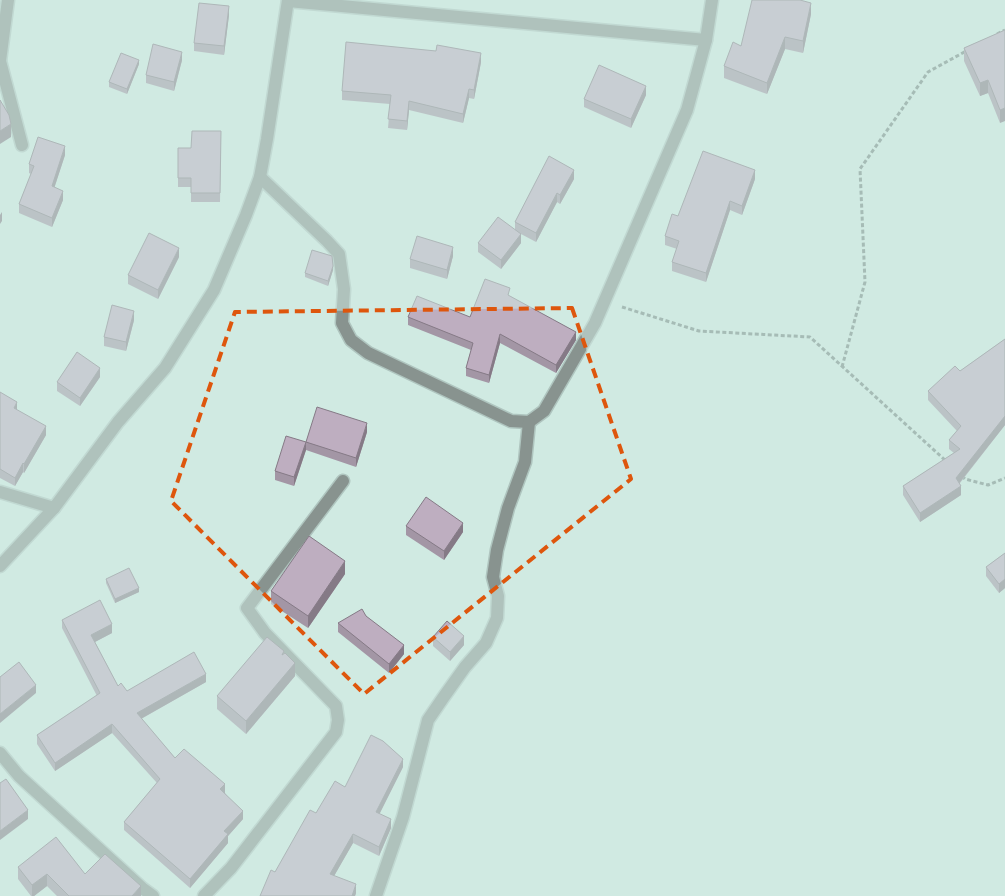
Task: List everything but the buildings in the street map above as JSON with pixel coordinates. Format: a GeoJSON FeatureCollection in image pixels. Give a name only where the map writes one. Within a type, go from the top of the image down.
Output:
{"type":"FeatureCollection","features":[{"type":"Feature","properties":{"kind":"street"},"geometry":{"type":"LineString","coordinates":[[8,0],[0,61],[22,145]]}},
{"type":"Feature","properties":{"kind":"street"},"geometry":{"type":"LineString","coordinates":[[0,566],[54,508],[118,422],[164,368],[214,290],[260,178],[288,0],[706,40]]}},
{"type":"Feature","properties":{"kind":"street"},"geometry":{"type":"LineString","coordinates":[[260,178],[339,254],[344,289],[342,323],[351,340],[368,353],[512,421],[529,422],[544,412],[595,323],[687,110],[706,40],[712,0]]}},
{"type":"Feature","properties":{"kind":"street"},"geometry":{"type":"LineString","coordinates":[[376,896],[403,817],[428,720],[459,675],[486,642],[497,618],[498,596],[493,577],[497,550],[508,508],[525,462],[529,422]]}},
{"type":"Feature","properties":{"kind":"street"},"geometry":{"type":"LineString","coordinates":[[204,896],[231,868],[336,732],[338,720],[336,706],[264,633],[247,608],[343,481]]}},
{"type":"Feature","properties":{"kind":"street"},"geometry":{"type":"LineString","coordinates":[[0,492],[54,508]]}},
{"type":"Feature","properties":{"kind":"street"},"geometry":{"type":"LineString","coordinates":[[0,754],[19,776],[153,896]]}},
{"type":"Feature","properties":{"kind":"path"},"geometry":{"type":"LineString","coordinates":[[996,34],[1005,30]]}},
{"type":"Feature","properties":{"kind":"path"},"geometry":{"type":"LineString","coordinates":[[842,366],[865,282],[860,169],[928,72],[971,48]]}},
{"type":"Feature","properties":{"kind":"path"},"geometry":{"type":"LineString","coordinates":[[604,302],[699,331],[810,337],[951,466]]}},
{"type":"Feature","properties":{"kind":"path"},"geometry":{"type":"LineString","coordinates":[[958,472],[966,479],[988,486],[1005,478]]}},
{"type":"Feature","properties":{"kind":"highlighted area"},"geometry":{"type":"Polygon","coordinates":[[[572,308],[631,479],[364,694],[171,501],[235,312],[572,308]]]}}]}
